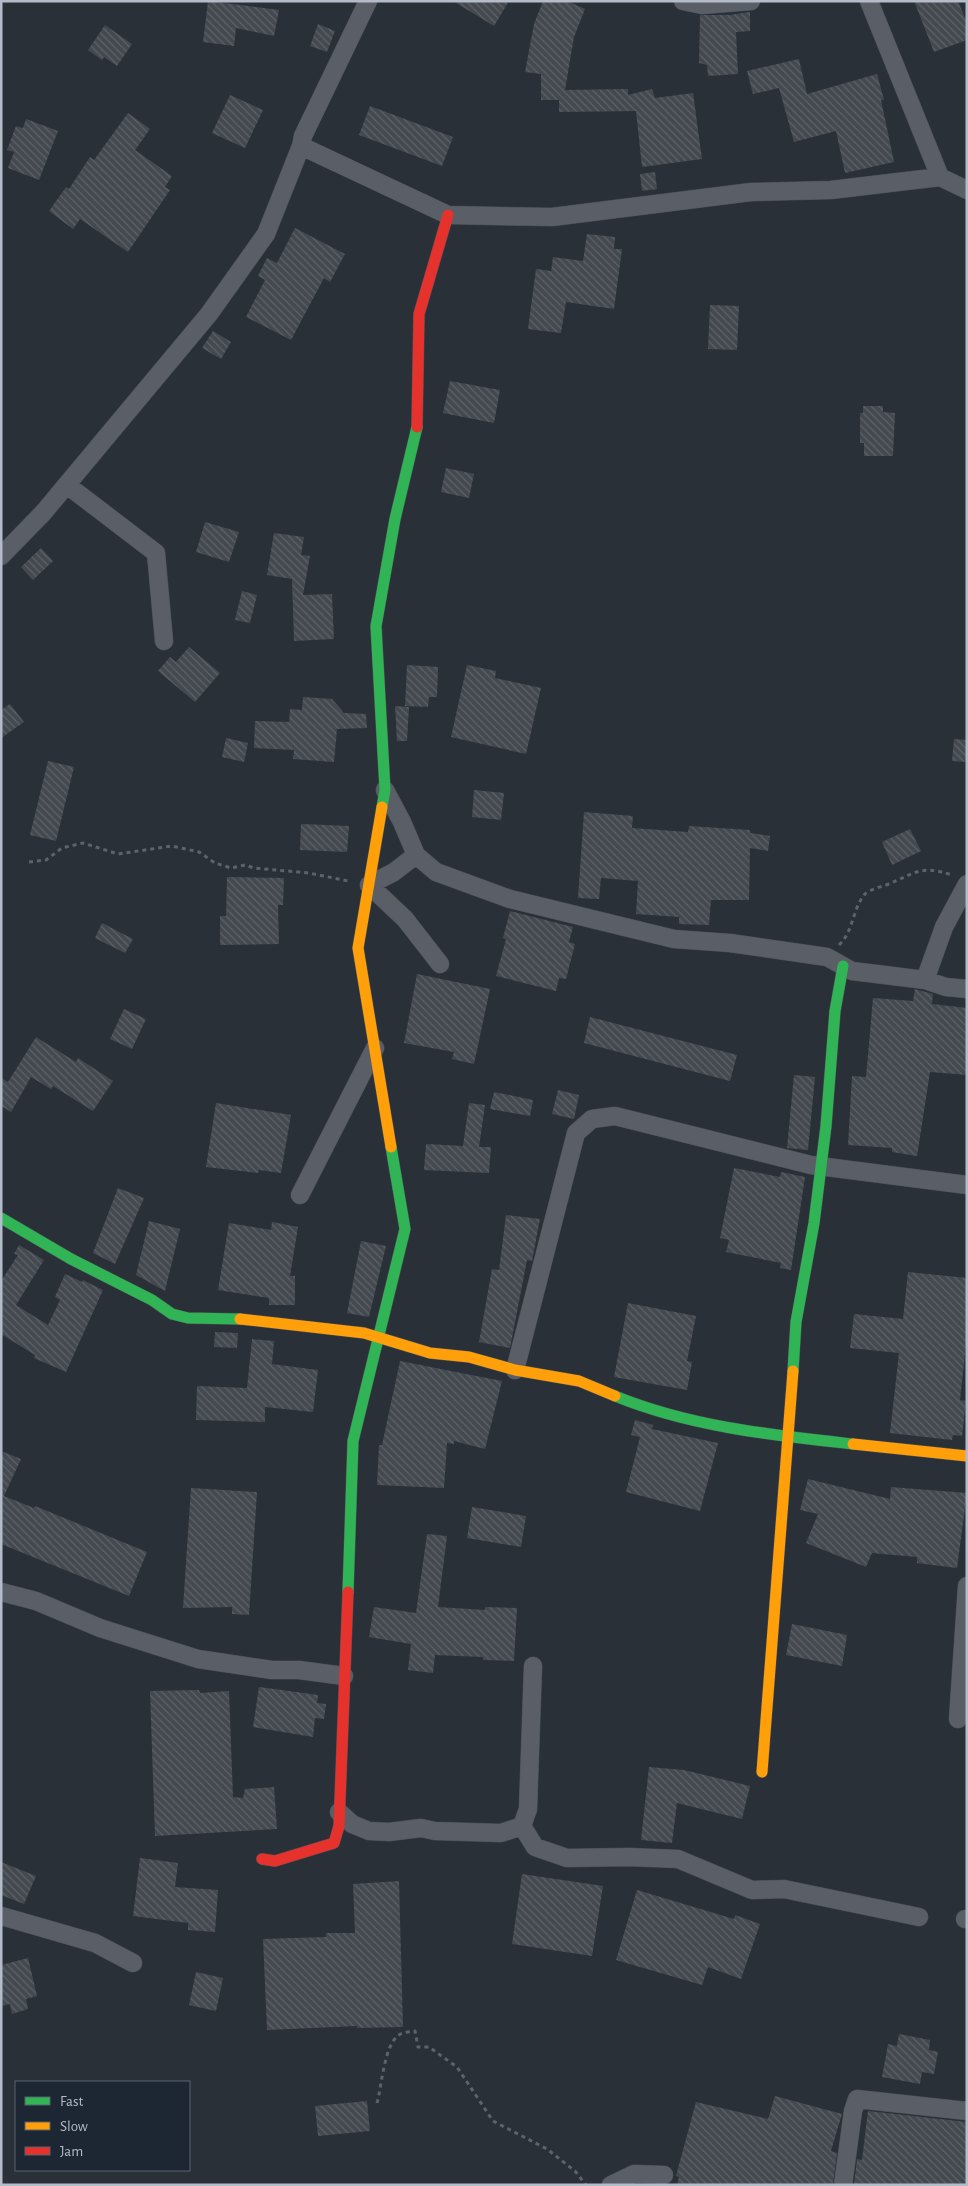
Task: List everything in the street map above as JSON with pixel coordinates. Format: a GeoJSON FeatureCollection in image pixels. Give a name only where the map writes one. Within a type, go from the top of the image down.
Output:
{"type":"FeatureCollection","features":[{"type":"Feature","properties":{"kind":"street"},"geometry":{"type":"LineString","coordinates":[[1,556],[44,513],[209,314],[266,234],[302,146],[303,136],[368,1]]}},
{"type":"Feature","properties":{"kind":"street"},"geometry":{"type":"LineString","coordinates":[[683,1],[702,5],[751,1]]}},
{"type":"Feature","properties":{"kind":"street"},"geometry":{"type":"LineString","coordinates":[[869,1],[940,177]]}},
{"type":"Feature","properties":{"kind":"street"},"geometry":{"type":"LineString","coordinates":[[302,146],[448,215],[552,216],[751,192],[831,190],[940,177],[967,190]]}},
{"type":"Feature","properties":{"kind":"street"},"geometry":{"type":"LineString","coordinates":[[262,1859],[275,1861],[334,1843],[339,1826],[353,1441],[405,1230],[358,948],[385,790],[376,626],[395,519],[419,420],[419,314],[448,215]]}},
{"type":"Feature","properties":{"kind":"street"},"geometry":{"type":"LineString","coordinates":[[67,485],[156,553],[164,641]]}},
{"type":"Feature","properties":{"kind":"street"},"geometry":{"type":"LineString","coordinates":[[385,790],[402,822],[416,855],[436,872],[510,899],[674,939],[730,943],[827,957],[852,971],[925,980],[946,987],[967,989]]}},
{"type":"Feature","properties":{"kind":"street"},"geometry":{"type":"LineString","coordinates":[[369,885],[394,872],[416,855]]}},
{"type":"Feature","properties":{"kind":"street"},"geometry":{"type":"LineString","coordinates":[[925,980],[963,881]]}},
{"type":"Feature","properties":{"kind":"street"},"geometry":{"type":"LineString","coordinates":[[369,885],[405,919],[440,964]]}},
{"type":"Feature","properties":{"kind":"street"},"geometry":{"type":"LineString","coordinates":[[762,1772],[790,1437],[796,1322],[807,1270],[821,1166],[833,1028],[842,966]]}},
{"type":"Feature","properties":{"kind":"street"},"geometry":{"type":"LineString","coordinates":[[300,1195],[375,1048]]}},
{"type":"Feature","properties":{"kind":"street"},"geometry":{"type":"LineString","coordinates":[[514,1370],[576,1132],[592,1119],[615,1116],[821,1166],[967,1185]]}},
{"type":"Feature","properties":{"kind":"street"},"geometry":{"type":"LineString","coordinates":[[1,1218],[71,1259],[152,1300],[172,1314],[188,1318],[224,1316],[364,1333],[378,1340],[430,1353],[469,1358],[514,1370],[579,1381],[645,1408],[717,1427],[790,1437],[967,1456]]}},
{"type":"Feature","properties":{"kind":"street"},"geometry":{"type":"LineString","coordinates":[[958,1719],[967,1586]]}},
{"type":"Feature","properties":{"kind":"street"},"geometry":{"type":"LineString","coordinates":[[1,1592],[36,1601],[100,1628],[198,1659],[272,1670],[299,1670],[344,1676]]}},
{"type":"Feature","properties":{"kind":"street"},"geometry":{"type":"LineString","coordinates":[[522,1826],[528,1809],[533,1666]]}},
{"type":"Feature","properties":{"kind":"street"},"geometry":{"type":"LineString","coordinates":[[339,1812],[352,1824],[369,1831],[389,1832],[421,1828],[435,1831],[501,1832],[522,1826]]}},
{"type":"Feature","properties":{"kind":"street"},"geometry":{"type":"LineString","coordinates":[[522,1826],[536,1847],[567,1858],[629,1857],[678,1859],[752,1890],[784,1889],[919,1917]]}},
{"type":"Feature","properties":{"kind":"street"},"geometry":{"type":"LineString","coordinates":[[1,1916],[95,1943],[133,1963]]}},
{"type":"Feature","properties":{"kind":"street"},"geometry":{"type":"LineString","coordinates":[[843,2185],[857,2099],[967,2111]]}},
{"type":"Feature","properties":{"kind":"street"},"geometry":{"type":"LineString","coordinates":[[611,2185],[634,2174],[664,2176]]}},
{"type":"Feature","properties":{"kind":"path"},"geometry":{"type":"LineString","coordinates":[[29,862],[46,860],[62,848],[83,843],[118,854],[172,846],[199,852],[215,864],[230,868],[245,865],[254,868],[309,873],[369,885]]}},
{"type":"Feature","properties":{"kind":"path"},"geometry":{"type":"LineString","coordinates":[[827,957],[848,937],[852,920],[866,893],[912,872],[936,870],[963,881]]}},
{"type":"Feature","properties":{"kind":"path"},"geometry":{"type":"LineString","coordinates":[[376,2103],[383,2082],[387,2050],[399,2035],[415,2031],[418,2047],[429,2046],[457,2067],[493,2121],[547,2149],[575,2171],[586,2185]]}},
{"type":"Feature","properties":{"kind":"building"},"geometry":{"type":"Polygon","coordinates":[[[208,1],[279,10],[274,36],[236,28],[234,46],[203,42],[208,1]]]}},
{"type":"Feature","properties":{"kind":"building"},"geometry":{"type":"Polygon","coordinates":[[[453,1],[509,1],[494,26],[453,1]]]}},
{"type":"Feature","properties":{"kind":"building"},"geometry":{"type":"Polygon","coordinates":[[[543,1],[567,1],[585,9],[574,37],[565,90],[628,89],[628,95],[652,89],[655,98],[693,93],[702,159],[642,167],[636,111],[559,112],[559,100],[541,100],[541,74],[525,72],[534,24],[543,1]]]}},
{"type":"Feature","properties":{"kind":"building"},"geometry":{"type":"Polygon","coordinates":[[[914,1],[958,1],[967,23],[967,40],[934,52],[914,1]]]}},
{"type":"Feature","properties":{"kind":"building"},"geometry":{"type":"Polygon","coordinates":[[[750,12],[750,31],[736,32],[738,74],[708,76],[707,65],[699,63],[700,15],[730,15],[750,12]]]}},
{"type":"Feature","properties":{"kind":"building"},"geometry":{"type":"Polygon","coordinates":[[[318,24],[335,31],[327,52],[310,46],[318,24]]]}},
{"type":"Feature","properties":{"kind":"building"},"geometry":{"type":"Polygon","coordinates":[[[105,25],[132,44],[117,66],[104,57],[102,60],[88,50],[105,25]]]}},
{"type":"Feature","properties":{"kind":"building"},"geometry":{"type":"Polygon","coordinates":[[[799,59],[807,94],[877,74],[884,100],[881,100],[894,162],[845,173],[836,131],[794,142],[779,88],[753,94],[747,71],[799,59]]]}},
{"type":"Feature","properties":{"kind":"building"},"geometry":{"type":"Polygon","coordinates":[[[230,95],[263,110],[245,148],[212,133],[230,95]]]}},
{"type":"Feature","properties":{"kind":"building"},"geometry":{"type":"Polygon","coordinates":[[[370,106],[453,137],[442,166],[359,135],[370,106]]]}},
{"type":"Feature","properties":{"kind":"building"},"geometry":{"type":"Polygon","coordinates":[[[128,113],[150,129],[135,150],[172,176],[165,187],[170,190],[128,252],[80,219],[73,229],[49,211],[66,187],[69,189],[90,157],[94,160],[128,113]]]}},
{"type":"Feature","properties":{"kind":"building"},"geometry":{"type":"Polygon","coordinates":[[[26,119],[58,131],[39,180],[8,168],[14,152],[7,150],[16,126],[23,128],[26,119]]]}},
{"type":"Feature","properties":{"kind":"building"},"geometry":{"type":"Polygon","coordinates":[[[655,172],[657,189],[642,191],[640,174],[655,172]]]}},
{"type":"Feature","properties":{"kind":"building"},"geometry":{"type":"Polygon","coordinates":[[[295,228],[345,254],[330,282],[324,278],[291,340],[246,317],[265,280],[258,276],[267,258],[277,263],[295,228]]]}},
{"type":"Feature","properties":{"kind":"building"},"geometry":{"type":"Polygon","coordinates":[[[587,234],[615,237],[614,249],[622,249],[614,309],[566,302],[561,333],[528,329],[536,269],[551,271],[553,257],[583,261],[587,234]]]}},
{"type":"Feature","properties":{"kind":"building"},"geometry":{"type":"Polygon","coordinates":[[[710,305],[739,306],[737,350],[708,349],[710,305]]]}},
{"type":"Feature","properties":{"kind":"building"},"geometry":{"type":"Polygon","coordinates":[[[213,331],[231,342],[221,359],[202,348],[213,331]]]}},
{"type":"Feature","properties":{"kind":"building"},"geometry":{"type":"Polygon","coordinates":[[[450,381],[500,390],[494,423],[443,413],[450,381]]]}},
{"type":"Feature","properties":{"kind":"building"},"geometry":{"type":"Polygon","coordinates":[[[863,406],[883,406],[883,412],[895,413],[893,456],[864,456],[864,443],[860,443],[860,413],[863,413],[863,406]]]}},
{"type":"Feature","properties":{"kind":"building"},"geometry":{"type":"Polygon","coordinates":[[[446,468],[474,474],[469,498],[441,492],[446,468]]]}},
{"type":"Feature","properties":{"kind":"building"},"geometry":{"type":"Polygon","coordinates":[[[205,522],[239,532],[229,562],[196,552],[205,522]]]}},
{"type":"Feature","properties":{"kind":"building"},"geometry":{"type":"Polygon","coordinates":[[[274,533],[304,537],[301,555],[310,556],[303,595],[332,594],[334,639],[294,641],[292,579],[267,575],[274,533]]]}},
{"type":"Feature","properties":{"kind":"building"},"geometry":{"type":"Polygon","coordinates":[[[41,548],[53,561],[33,580],[21,567],[41,548]]]}},
{"type":"Feature","properties":{"kind":"building"},"geometry":{"type":"Polygon","coordinates":[[[242,591],[257,595],[250,623],[235,620],[242,591]]]}},
{"type":"Feature","properties":{"kind":"building"},"geometry":{"type":"Polygon","coordinates":[[[189,647],[220,673],[195,702],[158,671],[170,657],[176,662],[189,647]]]}},
{"type":"Feature","properties":{"kind":"building"},"geometry":{"type":"Polygon","coordinates":[[[407,665],[438,667],[437,697],[429,697],[428,707],[405,706],[407,665]]]}},
{"type":"Feature","properties":{"kind":"building"},"geometry":{"type":"Polygon","coordinates":[[[467,665],[496,671],[495,678],[541,688],[526,754],[451,737],[467,665]]]}},
{"type":"Feature","properties":{"kind":"building"},"geometry":{"type":"Polygon","coordinates":[[[303,697],[332,699],[344,713],[366,714],[367,728],[337,729],[334,762],[293,759],[294,750],[254,748],[255,721],[289,722],[290,709],[302,710],[303,697]]]}},
{"type":"Feature","properties":{"kind":"building"},"geometry":{"type":"Polygon","coordinates":[[[10,704],[24,722],[1,738],[1,710],[10,704]]]}},
{"type":"Feature","properties":{"kind":"building"},"geometry":{"type":"Polygon","coordinates":[[[395,706],[409,707],[407,741],[397,741],[395,706]]]}},
{"type":"Feature","properties":{"kind":"building"},"geometry":{"type":"Polygon","coordinates":[[[226,738],[248,743],[244,762],[222,757],[226,738]]]}},
{"type":"Feature","properties":{"kind":"building"},"geometry":{"type":"Polygon","coordinates":[[[954,739],[967,740],[967,762],[952,761],[954,739]]]}},
{"type":"Feature","properties":{"kind":"building"},"geometry":{"type":"Polygon","coordinates":[[[48,761],[74,767],[56,841],[30,835],[48,761]]]}},
{"type":"Feature","properties":{"kind":"building"},"geometry":{"type":"Polygon","coordinates":[[[474,790],[504,793],[501,820],[472,817],[474,790]]]}},
{"type":"Feature","properties":{"kind":"building"},"geometry":{"type":"Polygon","coordinates":[[[584,812],[633,816],[632,828],[688,832],[689,826],[750,830],[750,833],[770,836],[768,851],[750,848],[749,900],[711,900],[709,925],[679,924],[679,917],[636,914],[638,881],[601,878],[599,899],[578,898],[584,812]]]}},
{"type":"Feature","properties":{"kind":"building"},"geometry":{"type":"Polygon","coordinates":[[[301,824],[349,826],[347,852],[300,850],[301,824]]]}},
{"type":"Feature","properties":{"kind":"building"},"geometry":{"type":"Polygon","coordinates":[[[910,829],[921,851],[892,865],[882,842],[910,829]]]}},
{"type":"Feature","properties":{"kind":"building"},"geometry":{"type":"Polygon","coordinates":[[[227,877],[284,878],[283,905],[278,905],[279,944],[220,945],[220,916],[226,916],[227,877]]]}},
{"type":"Feature","properties":{"kind":"building"},"geometry":{"type":"Polygon","coordinates":[[[510,911],[573,927],[569,942],[575,944],[566,979],[559,978],[556,991],[496,976],[506,939],[503,938],[510,911]]]}},
{"type":"Feature","properties":{"kind":"building"},"geometry":{"type":"Polygon","coordinates":[[[102,923],[133,939],[125,953],[95,938],[102,923]]]}},
{"type":"Feature","properties":{"kind":"building"},"geometry":{"type":"Polygon","coordinates":[[[417,974],[490,989],[474,1064],[452,1059],[454,1052],[404,1043],[417,974]]]}},
{"type":"Feature","properties":{"kind":"building"},"geometry":{"type":"Polygon","coordinates":[[[915,989],[933,994],[932,1004],[967,1008],[967,1075],[930,1072],[917,1156],[892,1152],[892,1148],[848,1145],[852,1076],[866,1077],[873,998],[913,1001],[915,989]]]}},
{"type":"Feature","properties":{"kind":"building"},"geometry":{"type":"Polygon","coordinates":[[[124,1009],[146,1019],[132,1049],[110,1039],[124,1009]]]}},
{"type":"Feature","properties":{"kind":"building"},"geometry":{"type":"Polygon","coordinates":[[[590,1017],[737,1055],[730,1081],[584,1043],[590,1017]]]}},
{"type":"Feature","properties":{"kind":"building"},"geometry":{"type":"Polygon","coordinates":[[[36,1037],[76,1062],[78,1058],[113,1081],[93,1111],[53,1086],[51,1089],[31,1077],[11,1112],[1,1106],[1,1078],[8,1082],[36,1037]]]}},
{"type":"Feature","properties":{"kind":"building"},"geometry":{"type":"Polygon","coordinates":[[[794,1075],[815,1077],[808,1150],[787,1148],[794,1075]]]}},
{"type":"Feature","properties":{"kind":"building"},"geometry":{"type":"Polygon","coordinates":[[[558,1090],[579,1095],[574,1119],[552,1114],[558,1090]]]}},
{"type":"Feature","properties":{"kind":"building"},"geometry":{"type":"Polygon","coordinates":[[[494,1092],[533,1100],[530,1116],[490,1109],[494,1092]]]}},
{"type":"Feature","properties":{"kind":"building"},"geometry":{"type":"Polygon","coordinates":[[[216,1103],[291,1115],[281,1173],[259,1170],[258,1173],[206,1167],[216,1103]]]}},
{"type":"Feature","properties":{"kind":"building"},"geometry":{"type":"Polygon","coordinates":[[[469,1103],[485,1105],[479,1147],[491,1147],[489,1173],[424,1170],[426,1144],[463,1146],[469,1103]]]}},
{"type":"Feature","properties":{"kind":"building"},"geometry":{"type":"Polygon","coordinates":[[[734,1168],[780,1177],[781,1172],[805,1177],[791,1270],[780,1268],[781,1263],[726,1252],[729,1240],[720,1238],[734,1168]]]}},
{"type":"Feature","properties":{"kind":"building"},"geometry":{"type":"Polygon","coordinates":[[[118,1188],[144,1198],[115,1264],[93,1253],[118,1188]]]}},
{"type":"Feature","properties":{"kind":"building"},"geometry":{"type":"Polygon","coordinates":[[[506,1215],[540,1219],[532,1261],[527,1260],[510,1348],[479,1342],[492,1269],[499,1270],[506,1215]]]}},
{"type":"Feature","properties":{"kind":"building"},"geometry":{"type":"Polygon","coordinates":[[[149,1221],[180,1229],[165,1291],[136,1275],[149,1221]]]}},
{"type":"Feature","properties":{"kind":"building"},"geometry":{"type":"Polygon","coordinates":[[[272,1222],[298,1227],[290,1276],[295,1276],[295,1305],[269,1305],[269,1298],[218,1290],[229,1223],[271,1230],[272,1222]]]}},
{"type":"Feature","properties":{"kind":"building"},"geometry":{"type":"Polygon","coordinates":[[[361,1241],[386,1246],[369,1317],[347,1313],[361,1241]]]}},
{"type":"Feature","properties":{"kind":"building"},"geometry":{"type":"Polygon","coordinates":[[[19,1245],[44,1260],[16,1305],[48,1325],[60,1300],[55,1297],[65,1274],[103,1290],[66,1372],[34,1358],[35,1355],[1,1334],[1,1281],[18,1255],[14,1254],[19,1245]]]}},
{"type":"Feature","properties":{"kind":"building"},"geometry":{"type":"Polygon","coordinates":[[[908,1272],[967,1278],[967,1336],[960,1400],[966,1401],[962,1436],[953,1435],[952,1440],[890,1433],[899,1353],[850,1348],[854,1314],[903,1319],[908,1272]]]}},
{"type":"Feature","properties":{"kind":"building"},"geometry":{"type":"Polygon","coordinates":[[[628,1303],[696,1316],[687,1361],[692,1362],[687,1390],[614,1377],[628,1303]]]}},
{"type":"Feature","properties":{"kind":"building"},"geometry":{"type":"Polygon","coordinates":[[[215,1332],[238,1333],[237,1348],[214,1347],[215,1332]]]}},
{"type":"Feature","properties":{"kind":"building"},"geometry":{"type":"Polygon","coordinates":[[[252,1339],[274,1341],[272,1364],[318,1370],[313,1412],[265,1407],[265,1422],[196,1420],[197,1386],[247,1388],[252,1339]]]}},
{"type":"Feature","properties":{"kind":"building"},"geometry":{"type":"Polygon","coordinates":[[[400,1361],[502,1381],[485,1449],[454,1441],[454,1444],[447,1443],[444,1488],[377,1485],[379,1445],[382,1445],[400,1361]]]}},
{"type":"Feature","properties":{"kind":"building"},"geometry":{"type":"Polygon","coordinates":[[[635,1420],[653,1425],[652,1429],[718,1443],[700,1511],[626,1492],[640,1437],[631,1435],[635,1420]]]}},
{"type":"Feature","properties":{"kind":"building"},"geometry":{"type":"Polygon","coordinates":[[[1,1451],[21,1459],[4,1496],[34,1508],[35,1506],[147,1552],[129,1596],[1,1544],[1,1451]]]}},
{"type":"Feature","properties":{"kind":"building"},"geometry":{"type":"Polygon","coordinates":[[[808,1479],[890,1499],[891,1487],[967,1493],[957,1568],[917,1563],[917,1557],[872,1553],[866,1567],[806,1543],[818,1514],[800,1510],[808,1479]]]}},
{"type":"Feature","properties":{"kind":"building"},"geometry":{"type":"Polygon","coordinates":[[[191,1488],[257,1492],[249,1615],[232,1614],[232,1607],[183,1608],[191,1488]]]}},
{"type":"Feature","properties":{"kind":"building"},"geometry":{"type":"Polygon","coordinates":[[[472,1507],[526,1516],[521,1547],[467,1538],[472,1507]]]}},
{"type":"Feature","properties":{"kind":"building"},"geometry":{"type":"Polygon","coordinates":[[[427,1534],[447,1536],[438,1607],[485,1610],[485,1607],[517,1608],[514,1661],[483,1660],[483,1657],[435,1655],[433,1673],[408,1670],[411,1644],[369,1637],[374,1607],[416,1613],[427,1534]]]}},
{"type":"Feature","properties":{"kind":"building"},"geometry":{"type":"Polygon","coordinates":[[[792,1624],[847,1635],[842,1666],[786,1655],[792,1624]]]}},
{"type":"Feature","properties":{"kind":"building"},"geometry":{"type":"Polygon","coordinates":[[[259,1687],[318,1695],[317,1703],[326,1704],[324,1719],[315,1718],[313,1737],[253,1727],[259,1687]]]}},
{"type":"Feature","properties":{"kind":"building"},"geometry":{"type":"Polygon","coordinates":[[[199,1690],[200,1693],[229,1691],[233,1797],[243,1798],[245,1789],[274,1787],[277,1829],[155,1836],[150,1691],[199,1690]]]}},
{"type":"Feature","properties":{"kind":"building"},"geometry":{"type":"Polygon","coordinates":[[[649,1767],[684,1770],[750,1786],[742,1819],[677,1803],[672,1843],[641,1840],[649,1767]]]}},
{"type":"Feature","properties":{"kind":"building"},"geometry":{"type":"Polygon","coordinates":[[[140,1858],[178,1863],[175,1887],[218,1890],[215,1932],[188,1930],[188,1923],[133,1916],[140,1858]]]}},
{"type":"Feature","properties":{"kind":"building"},"geometry":{"type":"Polygon","coordinates":[[[1,1862],[36,1876],[24,1904],[1,1895],[1,1862]]]}},
{"type":"Feature","properties":{"kind":"building"},"geometry":{"type":"Polygon","coordinates":[[[522,1874],[603,1886],[592,1956],[512,1944],[522,1874]]]}},
{"type":"Feature","properties":{"kind":"building"},"geometry":{"type":"Polygon","coordinates":[[[399,1881],[403,2027],[357,2028],[357,2026],[267,2030],[263,1939],[326,1937],[326,1933],[355,1933],[353,1884],[399,1881]]]}},
{"type":"Feature","properties":{"kind":"building"},"geometry":{"type":"Polygon","coordinates":[[[637,1890],[734,1919],[735,1915],[760,1924],[741,1979],[708,1967],[702,1985],[616,1960],[637,1890]]]}},
{"type":"Feature","properties":{"kind":"building"},"geometry":{"type":"Polygon","coordinates":[[[28,1958],[37,1996],[26,1999],[28,2009],[12,2014],[10,2004],[1,2006],[1,1965],[28,1958]]]}},
{"type":"Feature","properties":{"kind":"building"},"geometry":{"type":"Polygon","coordinates":[[[196,1972],[223,1978],[216,2011],[189,2005],[196,1972]]]}},
{"type":"Feature","properties":{"kind":"building"},"geometry":{"type":"Polygon","coordinates":[[[899,2034],[930,2040],[929,2050],[938,2052],[934,2074],[922,2072],[920,2084],[882,2077],[888,2044],[897,2046],[899,2034]]]}},
{"type":"Feature","properties":{"kind":"building"},"geometry":{"type":"Polygon","coordinates":[[[775,2096],[842,2114],[831,2151],[837,2153],[833,2185],[677,2185],[679,2177],[676,2176],[696,2102],[768,2119],[775,2096]]]}},
{"type":"Feature","properties":{"kind":"building"},"geometry":{"type":"Polygon","coordinates":[[[367,2101],[370,2131],[318,2136],[315,2106],[367,2101]]]}},
{"type":"Feature","properties":{"kind":"building"},"geometry":{"type":"Polygon","coordinates":[[[868,2111],[967,2122],[967,2185],[854,2185],[857,2159],[862,2160],[868,2111]]]}},
{"type":"Feature","properties":{"kind":"traffic: fast"},"geometry":{"type":"LineString","coordinates":[[382,807],[385,790],[376,626],[395,519],[417,427]]}},
{"type":"Feature","properties":{"kind":"traffic: fast"},"geometry":{"type":"LineString","coordinates":[[793,1371],[796,1322],[814,1223],[826,1126],[835,1011],[843,966]]}},
{"type":"Feature","properties":{"kind":"traffic: fast"},"geometry":{"type":"LineString","coordinates":[[348,1592],[353,1441],[405,1229],[391,1147]]}},
{"type":"Feature","properties":{"kind":"traffic: fast"},"geometry":{"type":"LineString","coordinates":[[1,1218],[71,1259],[152,1300],[172,1314],[188,1318],[240,1319]]}},
{"type":"Feature","properties":{"kind":"traffic: fast"},"geometry":{"type":"LineString","coordinates":[[615,1396],[644,1407],[702,1422],[762,1433],[853,1444]]}},
{"type":"Feature","properties":{"kind":"traffic: slow"},"geometry":{"type":"LineString","coordinates":[[382,807],[358,948],[391,1147]]}},
{"type":"Feature","properties":{"kind":"traffic: slow"},"geometry":{"type":"LineString","coordinates":[[240,1319],[364,1333],[430,1353],[469,1357],[515,1370],[579,1381],[615,1396]]}},
{"type":"Feature","properties":{"kind":"traffic: slow"},"geometry":{"type":"LineString","coordinates":[[762,1772],[793,1371]]}},
{"type":"Feature","properties":{"kind":"traffic: slow"},"geometry":{"type":"LineString","coordinates":[[853,1444],[967,1456]]}},
{"type":"Feature","properties":{"kind":"traffic: jam"},"geometry":{"type":"LineString","coordinates":[[417,427],[419,314],[448,215]]}},
{"type":"Feature","properties":{"kind":"traffic: jam"},"geometry":{"type":"LineString","coordinates":[[262,1859],[275,1861],[334,1843],[339,1826],[348,1592]]}}]}
